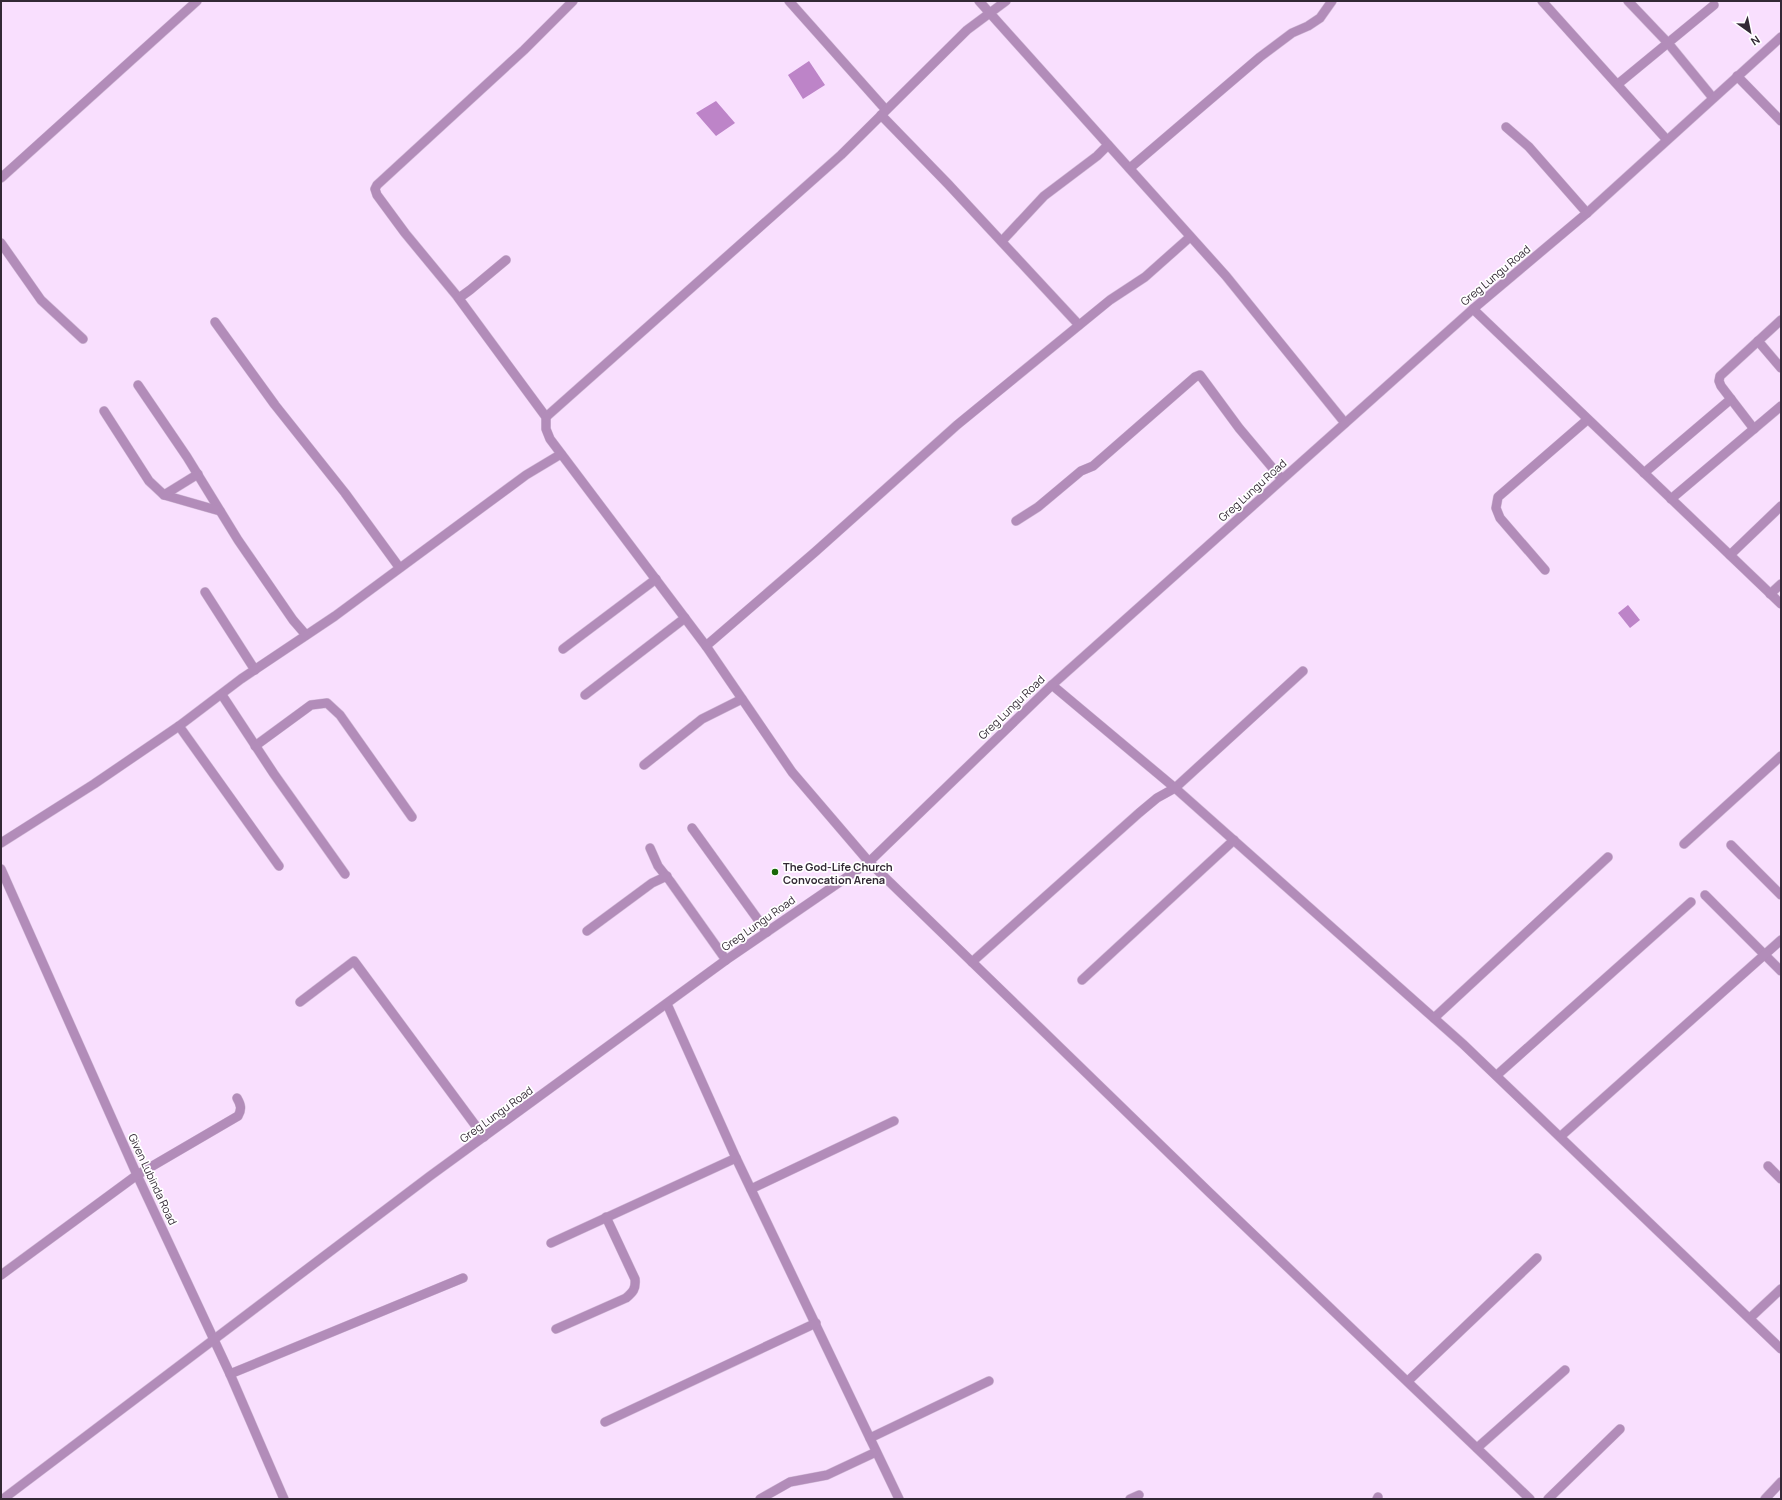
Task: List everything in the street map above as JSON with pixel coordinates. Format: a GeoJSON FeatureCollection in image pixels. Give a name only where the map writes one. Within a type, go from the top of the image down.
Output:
{"type":"FeatureCollection","features":[{"type":"Feature","properties":{"kind":"street"},"geometry":{"type":"LineString","coordinates":[[1,178],[197,1]]}},
{"type":"Feature","properties":{"kind":"street"},"geometry":{"type":"LineString","coordinates":[[573,1],[524,50],[377,185],[375,190],[377,195],[405,233],[459,298],[546,417],[546,429],[561,454],[706,646],[792,772],[869,862],[1211,1194],[1530,1499]]}},
{"type":"Feature","properties":{"kind":"street"},"geometry":{"type":"LineString","coordinates":[[789,1],[884,112],[1079,325]]}},
{"type":"Feature","properties":{"kind":"street"},"geometry":{"type":"LineString","coordinates":[[979,1],[1226,276],[1345,423]]}},
{"type":"Feature","properties":{"kind":"street"},"geometry":{"type":"LineString","coordinates":[[546,417],[841,155],[967,30],[991,14],[1006,1]]}},
{"type":"Feature","properties":{"kind":"street"},"geometry":{"type":"LineString","coordinates":[[1130,168],[1260,57],[1292,33],[1308,26],[1320,18],[1332,1]]}},
{"type":"Feature","properties":{"kind":"street"},"geometry":{"type":"LineString","coordinates":[[1542,1],[1667,140]]}},
{"type":"Feature","properties":{"kind":"street"},"geometry":{"type":"LineString","coordinates":[[1628,1],[1668,43],[1713,98]]}},
{"type":"Feature","properties":{"kind":"street"},"geometry":{"type":"LineString","coordinates":[[1618,84],[1714,5]]}},
{"type":"Feature","properties":{"kind":"street","name":"Greg Lungu Road"},"geometry":{"type":"LineString","coordinates":[[3,1499],[484,1137],[726,960],[869,862],[1052,685],[1281,478],[1473,309],[1587,213],[1781,37]]}},
{"type":"Feature","properties":{"kind":"street"},"geometry":{"type":"LineString","coordinates":[[1737,76],[1781,121]]}},
{"type":"Feature","properties":{"kind":"street"},"geometry":{"type":"LineString","coordinates":[[1506,127],[1529,147],[1587,213]]}},
{"type":"Feature","properties":{"kind":"street"},"geometry":{"type":"LineString","coordinates":[[1002,241],[1044,196],[1098,156],[1108,145]]}},
{"type":"Feature","properties":{"kind":"street"},"geometry":{"type":"LineString","coordinates":[[706,646],[815,552],[957,425],[1119,293],[1145,277],[1190,237]]}},
{"type":"Feature","properties":{"kind":"street"},"geometry":{"type":"LineString","coordinates":[[1,243],[41,300],[83,339]]}},
{"type":"Feature","properties":{"kind":"street"},"geometry":{"type":"LineString","coordinates":[[459,298],[506,260]]}},
{"type":"Feature","properties":{"kind":"street"},"geometry":{"type":"LineString","coordinates":[[1473,309],[1781,604]]}},
{"type":"Feature","properties":{"kind":"street"},"geometry":{"type":"LineString","coordinates":[[1754,430],[1721,386],[1719,381],[1720,376],[1781,320]]}},
{"type":"Feature","properties":{"kind":"street"},"geometry":{"type":"LineString","coordinates":[[215,322],[275,405],[345,493],[399,567]]}},
{"type":"Feature","properties":{"kind":"street"},"geometry":{"type":"LineString","coordinates":[[1758,341],[1781,368]]}},
{"type":"Feature","properties":{"kind":"street"},"geometry":{"type":"LineString","coordinates":[[1016,521],[1038,507],[1081,471],[1093,466],[1195,377],[1200,375],[1239,428],[1281,478]]}},
{"type":"Feature","properties":{"kind":"street"},"geometry":{"type":"LineString","coordinates":[[138,385],[293,620],[306,635]]}},
{"type":"Feature","properties":{"kind":"street"},"geometry":{"type":"LineString","coordinates":[[1644,473],[1731,399]]}},
{"type":"Feature","properties":{"kind":"street"},"geometry":{"type":"LineString","coordinates":[[1671,499],[1781,406]]}},
{"type":"Feature","properties":{"kind":"street"},"geometry":{"type":"LineString","coordinates":[[104,411],[149,481],[164,495],[220,511]]}},
{"type":"Feature","properties":{"kind":"street"},"geometry":{"type":"LineString","coordinates":[[1545,570],[1500,518],[1496,508],[1498,497],[1588,420]]}},
{"type":"Feature","properties":{"kind":"street"},"geometry":{"type":"LineString","coordinates":[[1,843],[94,784],[179,726],[526,475],[561,454]]}},
{"type":"Feature","properties":{"kind":"street"},"geometry":{"type":"LineString","coordinates":[[164,495],[198,474]]}},
{"type":"Feature","properties":{"kind":"street"},"geometry":{"type":"LineString","coordinates":[[1730,555],[1781,506]]}},
{"type":"Feature","properties":{"kind":"street"},"geometry":{"type":"LineString","coordinates":[[563,649],[656,579]]}},
{"type":"Feature","properties":{"kind":"street"},"geometry":{"type":"LineString","coordinates":[[1770,594],[1781,584]]}},
{"type":"Feature","properties":{"kind":"street"},"geometry":{"type":"LineString","coordinates":[[205,592],[255,670]]}},
{"type":"Feature","properties":{"kind":"street"},"geometry":{"type":"LineString","coordinates":[[585,695],[685,618]]}},
{"type":"Feature","properties":{"kind":"street"},"geometry":{"type":"LineString","coordinates":[[972,962],[1139,813],[1157,798],[1175,788],[1303,671]]}},
{"type":"Feature","properties":{"kind":"street"},"geometry":{"type":"LineString","coordinates":[[1052,685],[1175,788],[1497,1075],[1781,1349]]}},
{"type":"Feature","properties":{"kind":"street"},"geometry":{"type":"LineString","coordinates":[[222,695],[255,746],[345,874]]}},
{"type":"Feature","properties":{"kind":"street"},"geometry":{"type":"LineString","coordinates":[[644,765],[702,719],[742,699]]}},
{"type":"Feature","properties":{"kind":"street"},"geometry":{"type":"LineString","coordinates":[[255,746],[311,705],[326,703],[340,715],[412,817]]}},
{"type":"Feature","properties":{"kind":"street"},"geometry":{"type":"LineString","coordinates":[[179,726],[279,866]]}},
{"type":"Feature","properties":{"kind":"street"},"geometry":{"type":"LineString","coordinates":[[1684,844],[1781,756]]}},
{"type":"Feature","properties":{"kind":"street"},"geometry":{"type":"LineString","coordinates":[[692,828],[767,932]]}},
{"type":"Feature","properties":{"kind":"street"},"geometry":{"type":"LineString","coordinates":[[1082,980],[1234,840]]}},
{"type":"Feature","properties":{"kind":"street"},"geometry":{"type":"LineString","coordinates":[[1731,845],[1781,895]]}},
{"type":"Feature","properties":{"kind":"street"},"geometry":{"type":"LineString","coordinates":[[650,848],[655,861],[726,960]]}},
{"type":"Feature","properties":{"kind":"street"},"geometry":{"type":"LineString","coordinates":[[1434,1018],[1608,857]]}},
{"type":"Feature","properties":{"kind":"street","name":"Given Lubinda Road"},"geometry":{"type":"LineString","coordinates":[[1,869],[137,1175],[230,1374],[284,1499]]}},
{"type":"Feature","properties":{"kind":"street"},"geometry":{"type":"LineString","coordinates":[[587,931],[652,883],[667,876]]}},
{"type":"Feature","properties":{"kind":"street"},"geometry":{"type":"LineString","coordinates":[[1705,895],[1781,971]]}},
{"type":"Feature","properties":{"kind":"street"},"geometry":{"type":"LineString","coordinates":[[1497,1075],[1691,902]]}},
{"type":"Feature","properties":{"kind":"street"},"geometry":{"type":"LineString","coordinates":[[1561,1136],[1781,940]]}},
{"type":"Feature","properties":{"kind":"street"},"geometry":{"type":"LineString","coordinates":[[300,1002],[354,961],[484,1137]]}},
{"type":"Feature","properties":{"kind":"street"},"geometry":{"type":"LineString","coordinates":[[667,1004],[736,1158],[899,1499]]}},
{"type":"Feature","properties":{"kind":"street"},"geometry":{"type":"LineString","coordinates":[[1,1275],[137,1175],[238,1116],[241,1111],[241,1105],[237,1098]]}},
{"type":"Feature","properties":{"kind":"street"},"geometry":{"type":"LineString","coordinates":[[751,1189],[894,1121]]}},
{"type":"Feature","properties":{"kind":"street"},"geometry":{"type":"LineString","coordinates":[[550,1243],[736,1158]]}},
{"type":"Feature","properties":{"kind":"street"},"geometry":{"type":"LineString","coordinates":[[1768,1166],[1781,1179]]}},
{"type":"Feature","properties":{"kind":"street"},"geometry":{"type":"LineString","coordinates":[[556,1329],[626,1298],[634,1292],[636,1286],[635,1279],[606,1217]]}},
{"type":"Feature","properties":{"kind":"street"},"geometry":{"type":"LineString","coordinates":[[1408,1381],[1537,1258]]}},
{"type":"Feature","properties":{"kind":"street"},"geometry":{"type":"LineString","coordinates":[[230,1374],[464,1278]]}},
{"type":"Feature","properties":{"kind":"street"},"geometry":{"type":"LineString","coordinates":[[1750,1318],[1781,1289]]}},
{"type":"Feature","properties":{"kind":"street"},"geometry":{"type":"LineString","coordinates":[[605,1422],[816,1323]]}},
{"type":"Feature","properties":{"kind":"street"},"geometry":{"type":"LineString","coordinates":[[1477,1448],[1565,1370]]}},
{"type":"Feature","properties":{"kind":"street"},"geometry":{"type":"LineString","coordinates":[[870,1438],[989,1381]]}},
{"type":"Feature","properties":{"kind":"street"},"geometry":{"type":"LineString","coordinates":[[1548,1499],[1620,1429]]}},
{"type":"Feature","properties":{"kind":"street"},"geometry":{"type":"LineString","coordinates":[[760,1499],[790,1482],[827,1475],[876,1452]]}},
{"type":"Feature","properties":{"kind":"street"},"geometry":{"type":"LineString","coordinates":[[1769,1498],[1781,1482]]}},
{"type":"Feature","properties":{"kind":"street"},"geometry":{"type":"LineString","coordinates":[[1130,1499],[1139,1495]]}},
{"type":"Feature","properties":{"kind":"shaded area"},"geometry":{"type":"Polygon","coordinates":[[[809,61],[825,85],[803,99],[788,75],[809,61]]]}},
{"type":"Feature","properties":{"kind":"shaded area"},"geometry":{"type":"Polygon","coordinates":[[[716,101],[735,123],[716,136],[696,113],[716,101]]]}},
{"type":"Feature","properties":{"kind":"shaded area"},"geometry":{"type":"Polygon","coordinates":[[[1628,605],[1640,620],[1630,628],[1618,613],[1628,605]]]}},
{"type":"Feature","properties":{"kind":"place","name":"The God-Life Church Convocation Arena"},"geometry":{"type":"Point","coordinates":[775,872]}}]}
